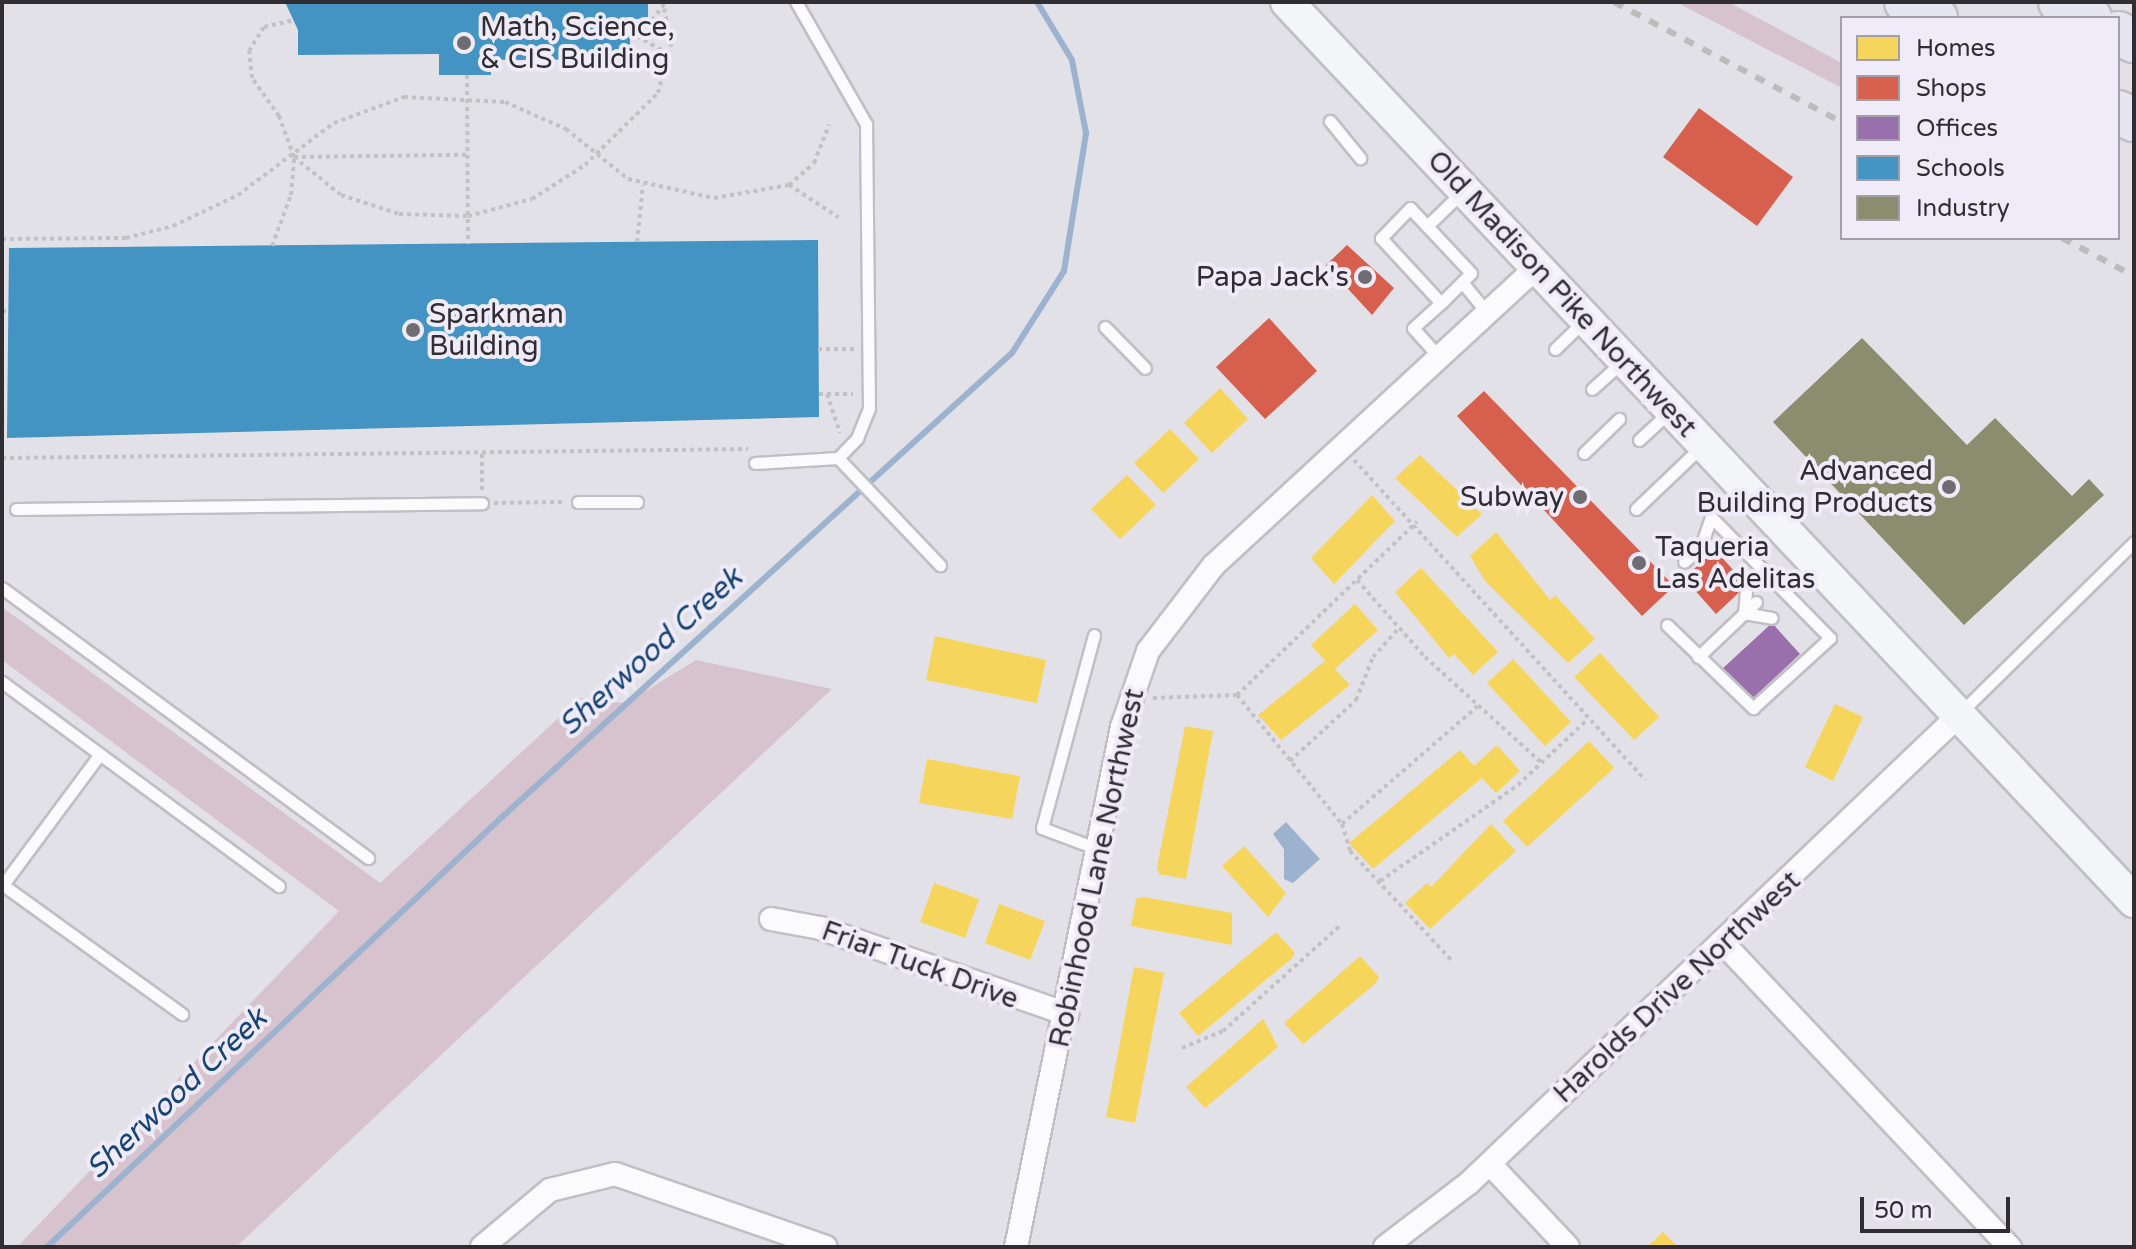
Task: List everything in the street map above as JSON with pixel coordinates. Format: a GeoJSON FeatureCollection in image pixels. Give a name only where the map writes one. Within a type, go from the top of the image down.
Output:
{"type":"FeatureCollection","features":[{"type":"Feature","properties":{"kind":"highway"},"geometry":{"type":"LineString","coordinates":[[1906,2],[1932,16]]}},
{"type":"Feature","properties":{"kind":"highway"},"geometry":{"type":"LineString","coordinates":[[2060,2],[2086,16]]}},
{"type":"Feature","properties":{"kind":"main road","name":"Old Madison Pike Northwest"},"geometry":{"type":"LineString","coordinates":[[1287,2],[2134,901]]}},
{"type":"Feature","properties":{"kind":"street","name":"Robinhood Lane Northwest"},"geometry":{"type":"LineString","coordinates":[[1016,1247],[1067,1014],[1130,693],[1175,606],[1537,267]]}},
{"type":"Feature","properties":{"kind":"street","name":"Harolds Drive Northwest"},"geometry":{"type":"LineString","coordinates":[[1385,1247],[1490,1164],[1724,944],[1958,716]]}},
{"type":"Feature","properties":{"kind":"street","name":"Friar Tuck Drive"},"geometry":{"type":"LineString","coordinates":[[771,919],[820,928],[1067,1014]]}},
{"type":"Feature","properties":{"kind":"street"},"geometry":{"type":"LineString","coordinates":[[1724,944],[2010,1247]]}},
{"type":"Feature","properties":{"kind":"street"},"geometry":{"type":"LineString","coordinates":[[1490,1164],[1568,1247]]}},
{"type":"Feature","properties":{"kind":"street"},"geometry":{"type":"LineString","coordinates":[[482,1247],[550,1190],[615,1174],[826,1247]]}},
{"type":"Feature","properties":{"kind":"lane"},"geometry":{"type":"LineString","coordinates":[[755,463],[838,458],[857,438],[869,408],[868,141],[859,104],[796,2]]}},
{"type":"Feature","properties":{"kind":"lane"},"geometry":{"type":"LineString","coordinates":[[1330,121],[1360,158]]}},
{"type":"Feature","properties":{"kind":"lane"},"geometry":{"type":"LineString","coordinates":[[1431,248],[1429,229],[1464,190]]}},
{"type":"Feature","properties":{"kind":"lane"},"geometry":{"type":"LineString","coordinates":[[1441,303],[1381,238],[1410,208],[1471,273],[1441,303],[1413,328],[1441,358]]}},
{"type":"Feature","properties":{"kind":"lane"},"geometry":{"type":"LineString","coordinates":[[1429,290],[1430,275]]}},
{"type":"Feature","properties":{"kind":"lane"},"geometry":{"type":"LineString","coordinates":[[1462,282],[1488,314]]}},
{"type":"Feature","properties":{"kind":"lane"},"geometry":{"type":"LineString","coordinates":[[1555,349],[1586,319]]}},
{"type":"Feature","properties":{"kind":"lane"},"geometry":{"type":"LineString","coordinates":[[1105,327],[1145,368]]}},
{"type":"Feature","properties":{"kind":"lane"},"geometry":{"type":"LineString","coordinates":[[1592,389],[1624,360]]}},
{"type":"Feature","properties":{"kind":"lane"},"geometry":{"type":"LineString","coordinates":[[1639,440],[1671,410]]}},
{"type":"Feature","properties":{"kind":"lane"},"geometry":{"type":"LineString","coordinates":[[1584,453],[1619,419]]}},
{"type":"Feature","properties":{"kind":"lane"},"geometry":{"type":"LineString","coordinates":[[1636,509],[1703,444]]}},
{"type":"Feature","properties":{"kind":"lane"},"geometry":{"type":"LineString","coordinates":[[838,458],[940,565]]}},
{"type":"Feature","properties":{"kind":"lane"},"geometry":{"type":"LineString","coordinates":[[578,502],[637,502]]}},
{"type":"Feature","properties":{"kind":"lane"},"geometry":{"type":"LineString","coordinates":[[16,509],[482,503]]}},
{"type":"Feature","properties":{"kind":"lane"},"geometry":{"type":"LineString","coordinates":[[1667,625],[1753,708],[1830,638],[1711,517],[1701,546],[1684,562]]}},
{"type":"Feature","properties":{"kind":"lane"},"geometry":{"type":"LineString","coordinates":[[1958,716],[2134,542]]}},
{"type":"Feature","properties":{"kind":"lane"},"geometry":{"type":"LineString","coordinates":[[2,588],[368,858]]}},
{"type":"Feature","properties":{"kind":"lane"},"geometry":{"type":"LineString","coordinates":[[1744,613],[1746,591]]}},
{"type":"Feature","properties":{"kind":"lane"},"geometry":{"type":"LineString","coordinates":[[1698,657],[1756,602]]}},
{"type":"Feature","properties":{"kind":"lane"},"geometry":{"type":"LineString","coordinates":[[1744,613],[1772,618]]}},
{"type":"Feature","properties":{"kind":"lane"},"geometry":{"type":"LineString","coordinates":[[1094,635],[1042,828],[1099,849]]}},
{"type":"Feature","properties":{"kind":"lane"},"geometry":{"type":"LineString","coordinates":[[2,682],[279,886]]}},
{"type":"Feature","properties":{"kind":"lane"},"geometry":{"type":"LineString","coordinates":[[100,754],[2,885],[182,1014]]}},
{"type":"Feature","properties":{"kind":"path"},"geometry":{"type":"LineString","coordinates":[[663,3],[651,22],[630,32],[653,39],[669,55]]}},
{"type":"Feature","properties":{"kind":"path"},"geometry":{"type":"LineString","coordinates":[[294,20],[278,21],[254,37],[249,66],[294,157],[320,183],[366,205],[468,216],[532,199],[594,154],[646,110],[669,55],[663,3]]}},
{"type":"Feature","properties":{"kind":"path"},"geometry":{"type":"LineString","coordinates":[[467,75],[468,244]]}},
{"type":"Feature","properties":{"kind":"path"},"geometry":{"type":"LineString","coordinates":[[2,239],[152,233],[223,204],[294,157],[321,131],[367,107],[467,95],[547,118],[594,154],[643,185],[714,198],[789,185],[814,163],[829,125]]}},
{"type":"Feature","properties":{"kind":"path"},"geometry":{"type":"LineString","coordinates":[[294,157],[468,155]]}},
{"type":"Feature","properties":{"kind":"path"},"geometry":{"type":"LineString","coordinates":[[272,246],[291,195],[294,157]]}},
{"type":"Feature","properties":{"kind":"path"},"geometry":{"type":"LineString","coordinates":[[637,242],[643,185]]}},
{"type":"Feature","properties":{"kind":"path"},"geometry":{"type":"LineString","coordinates":[[789,185],[838,217]]}},
{"type":"Feature","properties":{"kind":"path"},"geometry":{"type":"LineString","coordinates":[[855,339],[855,364]]}},
{"type":"Feature","properties":{"kind":"path"},"geometry":{"type":"LineString","coordinates":[[818,349],[855,349]]}},
{"type":"Feature","properties":{"kind":"path"},"geometry":{"type":"LineString","coordinates":[[855,379],[856,402]]}},
{"type":"Feature","properties":{"kind":"path"},"geometry":{"type":"LineString","coordinates":[[819,394],[855,394]]}},
{"type":"Feature","properties":{"kind":"path"},"geometry":{"type":"LineString","coordinates":[[827,394],[840,438],[848,429]]}},
{"type":"Feature","properties":{"kind":"path"},"geometry":{"type":"LineString","coordinates":[[1342,448],[1417,522],[1645,780]]}},
{"type":"Feature","properties":{"kind":"path"},"geometry":{"type":"LineString","coordinates":[[2,458],[752,449]]}},
{"type":"Feature","properties":{"kind":"path"},"geometry":{"type":"LineString","coordinates":[[482,452],[482,503],[578,502]]}},
{"type":"Feature","properties":{"kind":"path"},"geometry":{"type":"LineString","coordinates":[[1130,693],[1169,702],[1237,695],[1417,522]]}},
{"type":"Feature","properties":{"kind":"path"},"geometry":{"type":"LineString","coordinates":[[1357,580],[1400,627],[1542,763]]}},
{"type":"Feature","properties":{"kind":"path"},"geometry":{"type":"LineString","coordinates":[[1290,761],[1356,700],[1373,657],[1400,627]]}},
{"type":"Feature","properties":{"kind":"path"},"geometry":{"type":"LineString","coordinates":[[1237,695],[1342,824],[1346,846],[1453,962]]}},
{"type":"Feature","properties":{"kind":"path"},"geometry":{"type":"LineString","coordinates":[[1342,824],[1480,704]]}},
{"type":"Feature","properties":{"kind":"path"},"geometry":{"type":"LineString","coordinates":[[1380,881],[1542,763],[1588,719]]}},
{"type":"Feature","properties":{"kind":"path"},"geometry":{"type":"LineString","coordinates":[[1182,1048],[1223,1031],[1342,924]]}},
{"type":"Feature","properties":{"kind":"shaded area"},"geometry":{"type":"Polygon","coordinates":[[[1676,2],[1728,2],[1840,62],[1840,87],[1676,2]]]}},
{"type":"Feature","properties":{"kind":"shaded area"},"geometry":{"type":"Polygon","coordinates":[[[2,607],[380,883],[580,698],[626,703],[696,660],[832,689],[236,1247],[17,1247],[339,911],[2,660],[2,607]]]}},
{"type":"Feature","properties":{"kind":"water"},"geometry":{"type":"Polygon","coordinates":[[[1286,822],[1320,859],[1293,883],[1284,879],[1284,849],[1273,834],[1286,822]]]}},
{"type":"Feature","properties":{"kind":"building: Homes"},"geometry":{"type":"Polygon","coordinates":[[[1220,388],[1248,419],[1212,453],[1184,423],[1220,388]]]}},
{"type":"Feature","properties":{"kind":"building: Homes"},"geometry":{"type":"Polygon","coordinates":[[[1170,429],[1199,459],[1163,493],[1134,463],[1170,429]]]}},
{"type":"Feature","properties":{"kind":"building: Homes"},"geometry":{"type":"Polygon","coordinates":[[[1420,455],[1482,514],[1457,537],[1395,478],[1420,455]]]}},
{"type":"Feature","properties":{"kind":"building: Homes"},"geometry":{"type":"Polygon","coordinates":[[[1127,475],[1156,505],[1120,539],[1091,509],[1127,475]]]}},
{"type":"Feature","properties":{"kind":"building: Homes"},"geometry":{"type":"Polygon","coordinates":[[[1372,495],[1395,521],[1334,584],[1311,558],[1372,495]]]}},
{"type":"Feature","properties":{"kind":"building: Homes"},"geometry":{"type":"Polygon","coordinates":[[[1496,532],[1550,600],[1555,595],[1595,639],[1568,663],[1485,581],[1470,556],[1496,532]]]}},
{"type":"Feature","properties":{"kind":"building: Homes"},"geometry":{"type":"Polygon","coordinates":[[[1421,568],[1498,652],[1473,675],[1454,654],[1449,658],[1395,592],[1421,568]]]}},
{"type":"Feature","properties":{"kind":"building: Homes"},"geometry":{"type":"Polygon","coordinates":[[[1355,604],[1378,630],[1335,669],[1350,685],[1281,740],[1258,715],[1325,661],[1311,645],[1355,604]]]}},
{"type":"Feature","properties":{"kind":"building: Homes"},"geometry":{"type":"Polygon","coordinates":[[[935,636],[1046,660],[1037,703],[926,680],[935,636]]]}},
{"type":"Feature","properties":{"kind":"building: Homes"},"geometry":{"type":"Polygon","coordinates":[[[1600,653],[1659,717],[1634,740],[1574,677],[1600,653]]]}},
{"type":"Feature","properties":{"kind":"building: Homes"},"geometry":{"type":"Polygon","coordinates":[[[1513,659],[1571,722],[1545,746],[1487,683],[1513,659]]]}},
{"type":"Feature","properties":{"kind":"building: Homes"},"geometry":{"type":"Polygon","coordinates":[[[1835,704],[1863,717],[1833,781],[1805,767],[1835,704]]]}},
{"type":"Feature","properties":{"kind":"building: Homes"},"geometry":{"type":"Polygon","coordinates":[[[1185,726],[1213,731],[1186,879],[1159,874],[1157,867],[1185,726]]]}},
{"type":"Feature","properties":{"kind":"building: Homes"},"geometry":{"type":"Polygon","coordinates":[[[1589,741],[1614,768],[1527,847],[1503,821],[1589,741]]]}},
{"type":"Feature","properties":{"kind":"building: Homes"},"geometry":{"type":"Polygon","coordinates":[[[1497,745],[1520,771],[1496,793],[1482,778],[1373,869],[1349,843],[1460,750],[1474,766],[1497,745]]]}},
{"type":"Feature","properties":{"kind":"building: Homes"},"geometry":{"type":"Polygon","coordinates":[[[927,759],[1020,776],[1012,819],[919,803],[927,759]]]}},
{"type":"Feature","properties":{"kind":"building: Homes"},"geometry":{"type":"Polygon","coordinates":[[[1491,824],[1516,851],[1430,929],[1405,903],[1427,883],[1431,887],[1491,824]]]}},
{"type":"Feature","properties":{"kind":"building: Homes"},"geometry":{"type":"Polygon","coordinates":[[[1244,846],[1286,893],[1268,917],[1222,866],[1244,846]]]}},
{"type":"Feature","properties":{"kind":"building: Homes"},"geometry":{"type":"Polygon","coordinates":[[[934,883],[979,899],[965,938],[920,922],[934,883]]]}},
{"type":"Feature","properties":{"kind":"building: Homes"},"geometry":{"type":"Polygon","coordinates":[[[1143,897],[1232,913],[1232,945],[1131,926],[1136,899],[1143,897]]]}},
{"type":"Feature","properties":{"kind":"building: Homes"},"geometry":{"type":"Polygon","coordinates":[[[999,904],[1045,921],[1030,960],[985,943],[999,904]]]}},
{"type":"Feature","properties":{"kind":"building: Homes"},"geometry":{"type":"Polygon","coordinates":[[[1276,932],[1295,953],[1291,959],[1198,1036],[1179,1013],[1276,932]]]}},
{"type":"Feature","properties":{"kind":"building: Homes"},"geometry":{"type":"Polygon","coordinates":[[[1360,956],[1379,977],[1376,983],[1303,1044],[1284,1023],[1360,956]]]}},
{"type":"Feature","properties":{"kind":"building: Homes"},"geometry":{"type":"Polygon","coordinates":[[[1134,967],[1164,973],[1135,1123],[1106,1117],[1134,967]]]}},
{"type":"Feature","properties":{"kind":"building: Homes"},"geometry":{"type":"Polygon","coordinates":[[[1263,1019],[1278,1047],[1205,1108],[1186,1087],[1263,1019]]]}},
{"type":"Feature","properties":{"kind":"building: Homes"},"geometry":{"type":"Polygon","coordinates":[[[1663,1232],[1678,1247],[1647,1247],[1663,1232]]]}},
{"type":"Feature","properties":{"kind":"building: Shops"},"geometry":{"type":"Polygon","coordinates":[[[1699,108],[1793,177],[1757,226],[1663,157],[1699,108]]]}},
{"type":"Feature","properties":{"kind":"building: Shops"},"geometry":{"type":"Polygon","coordinates":[[[1347,245],[1394,288],[1372,315],[1326,265],[1347,245]]]}},
{"type":"Feature","properties":{"kind":"building: Shops"},"geometry":{"type":"Polygon","coordinates":[[[1269,318],[1317,371],[1265,419],[1216,367],[1269,318]]]}},
{"type":"Feature","properties":{"kind":"building: Shops"},"geometry":{"type":"Polygon","coordinates":[[[1484,391],[1674,586],[1642,616],[1457,416],[1484,391]]]}},
{"type":"Feature","properties":{"kind":"building: Shops"},"geometry":{"type":"Polygon","coordinates":[[[1715,550],[1747,585],[1716,614],[1684,578],[1715,550]]]}},
{"type":"Feature","properties":{"kind":"building: Offices"},"geometry":{"type":"Polygon","coordinates":[[[1772,623],[1800,654],[1751,700],[1722,669],[1772,623]]]}},
{"type":"Feature","properties":{"kind":"building: Schools","name":"Math, Science, & CIS Building"},"geometry":{"type":"Polygon","coordinates":[[[285,2],[648,2],[648,19],[630,19],[630,59],[491,60],[491,75],[439,75],[439,54],[298,55],[298,30],[285,2]]]}},
{"type":"Feature","properties":{"kind":"building: Schools","name":"Sparkman Building"},"geometry":{"type":"Polygon","coordinates":[[[818,240],[819,417],[7,438],[9,248],[818,240]]]}},
{"type":"Feature","properties":{"kind":"building: Industry","name":"Advanced Building Products"},"geometry":{"type":"Polygon","coordinates":[[[1862,338],[1967,445],[1995,418],[2072,496],[2089,479],[2104,495],[1964,625],[1773,422],[1862,338]]]}},
{"type":"Feature","properties":{"kind":"waterway","name":"Sherwood Creek"},"geometry":{"type":"LineString","coordinates":[[47,1247],[502,817],[1012,353],[1064,271],[1086,133],[1072,60],[1037,2]]}},
{"type":"Feature","properties":{"kind":"railway"},"geometry":{"type":"LineString","coordinates":[[1614,2],[1840,121]]}},
{"type":"Feature","properties":{"kind":"railway"},"geometry":{"type":"LineString","coordinates":[[2066,240],[2134,276]]}},
{"type":"Feature","properties":{"kind":"place","name":"Math, Science, & CIS Building"},"geometry":{"type":"Point","coordinates":[464,43]}},
{"type":"Feature","properties":{"kind":"place","name":"Papa Jack's"},"geometry":{"type":"Point","coordinates":[1365,277]}},
{"type":"Feature","properties":{"kind":"place","name":"Sparkman Building"},"geometry":{"type":"Point","coordinates":[413,330]}},
{"type":"Feature","properties":{"kind":"place","name":"Advanced Building Products"},"geometry":{"type":"Point","coordinates":[1949,487]}},
{"type":"Feature","properties":{"kind":"place","name":"Subway"},"geometry":{"type":"Point","coordinates":[1580,497]}},
{"type":"Feature","properties":{"kind":"place","name":"Taqueria Las Adelitas"},"geometry":{"type":"Point","coordinates":[1639,563]}}]}
